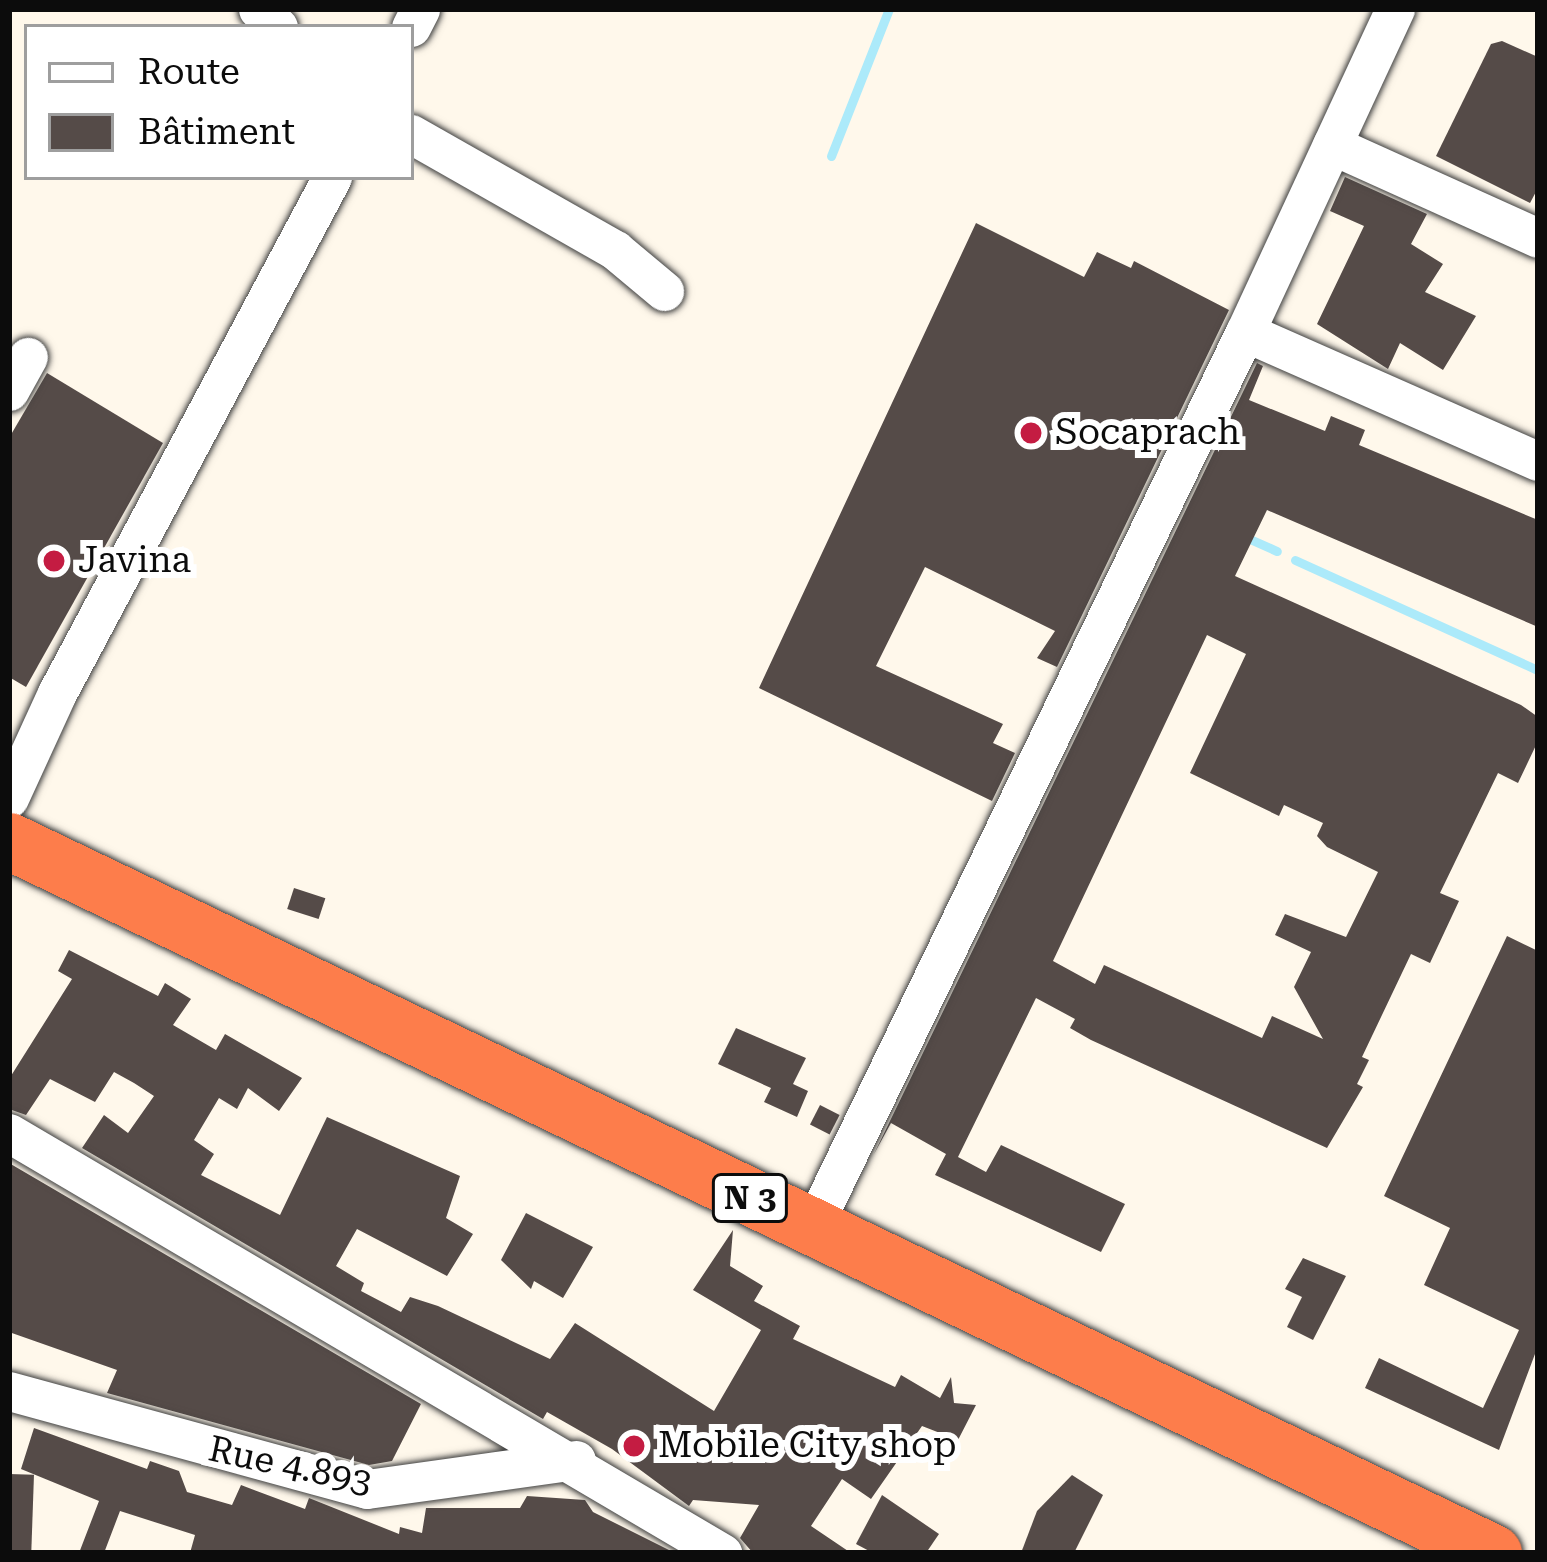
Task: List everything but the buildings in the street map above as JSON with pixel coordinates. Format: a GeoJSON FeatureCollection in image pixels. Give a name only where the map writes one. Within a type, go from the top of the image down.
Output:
{"type":"FeatureCollection","features":[{"type":"Feature","properties":{"kind":"highway","name":"N 3"},"geometry":{"type":"LineString","coordinates":[[9,842],[342,1021],[1415,1539],[1492,1553]]}},
{"type":"Feature","properties":{"kind":"highway","name":"N 3"},"geometry":{"type":"LineString","coordinates":[[9,880],[812,1228],[1415,1539]]}},
{"type":"Feature","properties":{"kind":"street"},"geometry":{"type":"LineString","coordinates":[[812,1228],[1245,332],[1395,9]]}},
{"type":"Feature","properties":{"kind":"street"},"geometry":{"type":"LineString","coordinates":[[414,136],[615,250],[664,291]]}},
{"type":"Feature","properties":{"kind":"street"},"geometry":{"type":"LineString","coordinates":[[1332,145],[1538,238]]}},
{"type":"Feature","properties":{"kind":"street"},"geometry":{"type":"LineString","coordinates":[[9,799],[57,693],[330,180]]}},
{"type":"Feature","properties":{"kind":"street"},"geometry":{"type":"LineString","coordinates":[[1245,332],[1538,461]]}},
{"type":"Feature","properties":{"kind":"street"},"geometry":{"type":"LineString","coordinates":[[9,1133],[576,1460],[710,1550]]}},
{"type":"Feature","properties":{"kind":"street","name":"Rue 4.893"},"geometry":{"type":"LineString","coordinates":[[9,1391],[368,1489],[576,1460]]}},
{"type":"Feature","properties":{"kind":"waterway"},"geometry":{"type":"LineString","coordinates":[[831,156],[889,9]]}},
{"type":"Feature","properties":{"kind":"waterway"},"geometry":{"type":"LineString","coordinates":[[1243,536],[1277,551]]}},
{"type":"Feature","properties":{"kind":"waterway"},"geometry":{"type":"LineString","coordinates":[[1295,560],[1538,670]]}},
{"type":"Feature","properties":{"kind":"place","name":"Socaprach"},"geometry":{"type":"Point","coordinates":[1031,433]}},
{"type":"Feature","properties":{"kind":"place","name":"Javina"},"geometry":{"type":"Point","coordinates":[54,561]}},
{"type":"Feature","properties":{"kind":"place","name":"Mobile City shop"},"geometry":{"type":"Point","coordinates":[634,1446]}}]}
